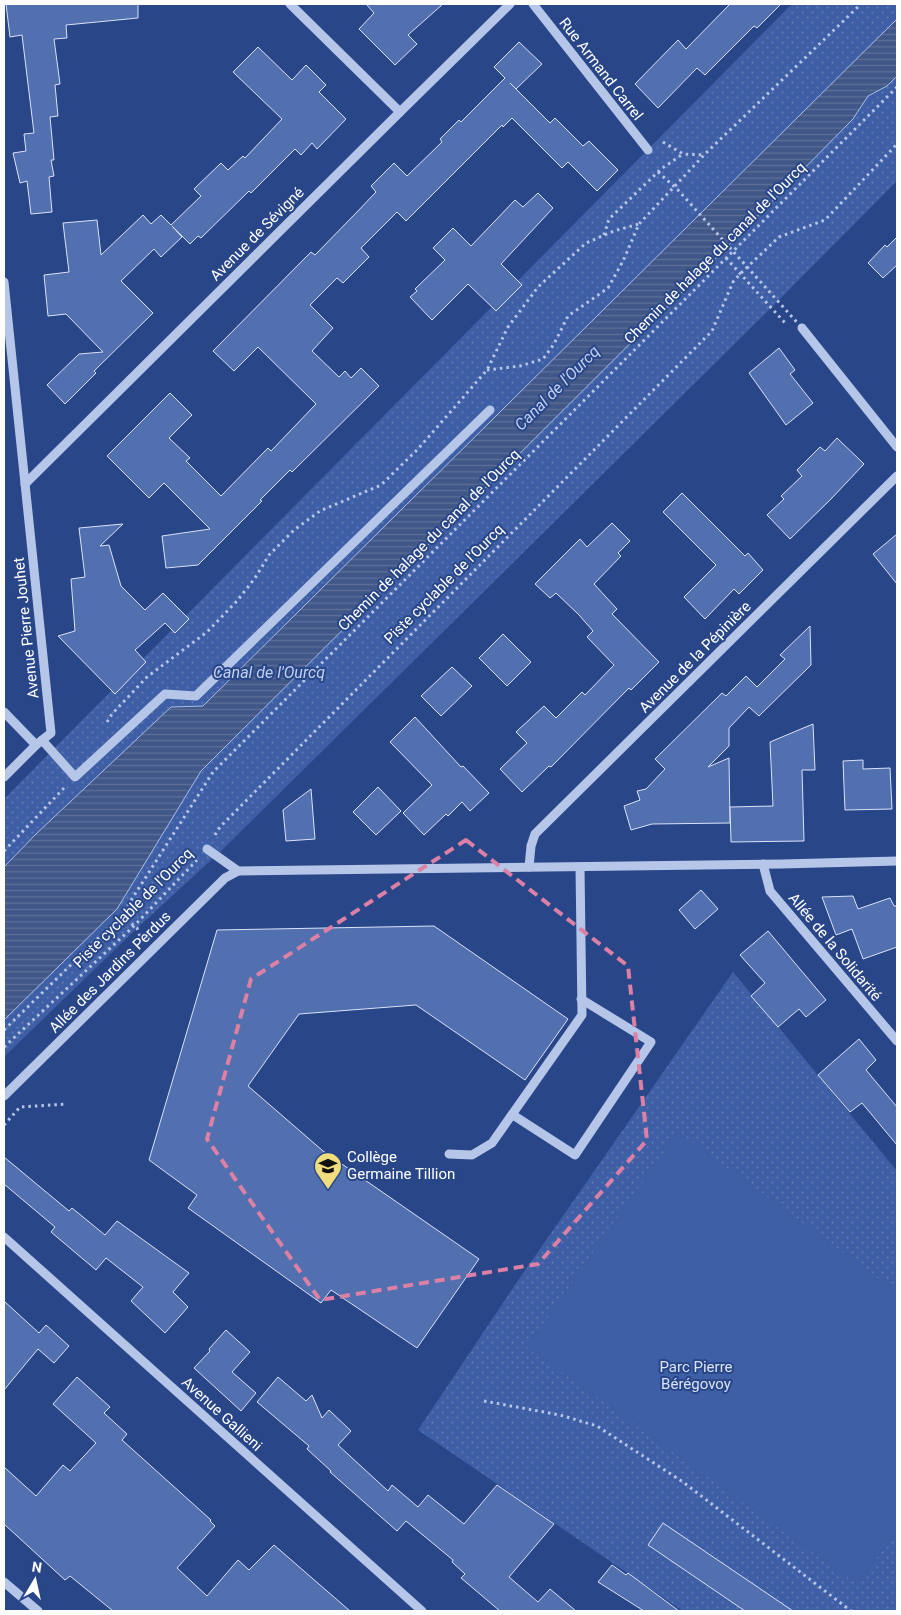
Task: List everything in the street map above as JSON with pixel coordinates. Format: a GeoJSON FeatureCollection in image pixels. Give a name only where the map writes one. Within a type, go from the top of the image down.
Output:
{"type":"FeatureCollection","features":[{"type":"Feature","properties":{"kind":"street"},"geometry":{"type":"LineString","coordinates":[[290,4],[400,112]]}},
{"type":"Feature","properties":{"kind":"street","name":"Avenue de Sévigné"},"geometry":{"type":"LineString","coordinates":[[25,484],[510,4]]}},
{"type":"Feature","properties":{"kind":"street","name":"Rue Armand Carrel"},"geometry":{"type":"LineString","coordinates":[[533,4],[648,150]]}},
{"type":"Feature","properties":{"kind":"street","name":"Avenue Pierre Jouhet"},"geometry":{"type":"LineString","coordinates":[[4,282],[51,733],[39,743]]}},
{"type":"Feature","properties":{"kind":"street"},"geometry":{"type":"LineString","coordinates":[[802,328],[897,447]]}},
{"type":"Feature","properties":{"kind":"street"},"geometry":{"type":"LineString","coordinates":[[4,712],[75,777],[165,694],[196,696],[490,410]]}},
{"type":"Feature","properties":{"kind":"street","name":"Avenue de la Pépinière"},"geometry":{"type":"LineString","coordinates":[[529,867],[531,846],[535,834],[897,476]]}},
{"type":"Feature","properties":{"kind":"street"},"geometry":{"type":"LineString","coordinates":[[4,777],[39,743]]}},
{"type":"Feature","properties":{"kind":"street"},"geometry":{"type":"LineString","coordinates":[[207,849],[238,871],[897,861]]}},
{"type":"Feature","properties":{"kind":"street","name":"Allée de la Solidarité"},"geometry":{"type":"LineString","coordinates":[[763,864],[770,891],[897,1041]]}},
{"type":"Feature","properties":{"kind":"street"},"geometry":{"type":"LineString","coordinates":[[449,1154],[472,1155],[492,1143],[582,1016],[580,867]]}},
{"type":"Feature","properties":{"kind":"street","name":"Allée des Jardins Perdus"},"geometry":{"type":"LineString","coordinates":[[4,1096],[225,878],[238,871]]}},
{"type":"Feature","properties":{"kind":"street"},"geometry":{"type":"LineString","coordinates":[[512,1114],[575,1155],[651,1042],[582,999]]}},
{"type":"Feature","properties":{"kind":"street","name":"Avenue Gallieni"},"geometry":{"type":"LineString","coordinates":[[4,1237],[422,1611]]}},
{"type":"Feature","properties":{"kind":"street"},"geometry":{"type":"LineString","coordinates":[[4,1582],[38,1611]]}},
{"type":"Feature","properties":{"kind":"path"},"geometry":{"type":"LineString","coordinates":[[487,370],[520,366],[543,359],[554,344],[568,316],[608,288],[623,261],[639,224],[704,155],[861,4]]}},
{"type":"Feature","properties":{"kind":"path","name":"Chemin de halage du canal de l'Ourcq"},"geometry":{"type":"LineString","coordinates":[[4,1030],[121,916],[213,772],[897,86]]}},
{"type":"Feature","properties":{"kind":"path","name":"Piste cyclable de l'Ourcq"},"geometry":{"type":"LineString","coordinates":[[4,1047],[134,926],[207,849],[226,820],[712,331],[733,282],[741,273],[778,237],[825,220],[897,144]]}},
{"type":"Feature","properties":{"kind":"path"},"geometry":{"type":"LineString","coordinates":[[604,236],[609,220],[658,172],[683,154],[704,155]]}},
{"type":"Feature","properties":{"kind":"path"},"geometry":{"type":"LineString","coordinates":[[658,172],[678,190],[802,328]]}},
{"type":"Feature","properties":{"kind":"path"},"geometry":{"type":"LineString","coordinates":[[147,678],[206,632],[237,601],[255,578],[269,555],[294,530],[320,511],[381,485],[418,449],[487,370],[508,327],[538,287],[586,244],[614,231],[639,224]]}},
{"type":"Feature","properties":{"kind":"path"},"geometry":{"type":"LineString","coordinates":[[726,258],[785,324],[802,328]]}},
{"type":"Feature","properties":{"kind":"path"},"geometry":{"type":"LineString","coordinates":[[121,916],[134,926],[147,954]]}},
{"type":"Feature","properties":{"kind":"path"},"geometry":{"type":"LineString","coordinates":[[4,1125],[20,1107],[67,1104]]}},
{"type":"Feature","properties":{"kind":"path"},"geometry":{"type":"LineString","coordinates":[[484,1401],[560,1415],[597,1426],[683,1482],[851,1611]]}},
{"type":"Feature","properties":{"kind":"highlighted area"},"geometry":{"type":"Polygon","coordinates":[[[466,840],[628,966],[647,1140],[538,1264],[320,1300],[207,1139],[251,979],[466,840]]]}},
{"type":"Feature","properties":{"kind":"green space"},"geometry":{"type":"Polygon","coordinates":[[[792,4],[897,4],[897,19],[203,706],[171,707],[4,866],[4,799],[792,4]]]}},
{"type":"Feature","properties":{"kind":"green space"},"geometry":{"type":"Polygon","coordinates":[[[897,76],[897,181],[771,308],[220,852],[137,928],[4,1057],[4,1020],[117,909],[201,771],[719,255],[853,119],[868,96],[887,86],[897,76]]]}},
{"type":"Feature","properties":{"kind":"green space","name":"Parc Pierre Bérégovoy"},"geometry":{"type":"Polygon","coordinates":[[[733,972],[897,1171],[897,1611],[683,1611],[418,1430],[519,1279],[733,972]]]}},
{"type":"Feature","properties":{"kind":"green space"},"geometry":{"type":"Polygon","coordinates":[[[678,1132],[897,1292],[897,1530],[858,1585],[527,1347],[678,1132]]]}},
{"type":"Feature","properties":{"kind":"water","name":"Canal de l'Ourcq"},"geometry":{"type":"Polygon","coordinates":[[[897,19],[897,76],[887,86],[868,96],[853,119],[719,255],[201,771],[117,909],[4,1020],[4,867],[36,834],[171,707],[203,706],[897,19]]]}},
{"type":"Feature","properties":{"kind":"building"},"geometry":{"type":"Polygon","coordinates":[[[6,4],[138,4],[138,18],[66,25],[67,38],[54,39],[60,84],[55,85],[58,116],[50,117],[54,160],[51,160],[54,176],[49,177],[52,212],[31,214],[27,181],[20,183],[13,153],[26,151],[24,134],[34,133],[22,35],[10,37],[6,4]]]}},
{"type":"Feature","properties":{"kind":"building"},"geometry":{"type":"Polygon","coordinates":[[[366,4],[443,4],[408,35],[417,44],[395,65],[359,29],[374,13],[366,4]]]}},
{"type":"Feature","properties":{"kind":"building"},"geometry":{"type":"Polygon","coordinates":[[[730,4],[781,4],[757,28],[754,26],[705,75],[697,68],[658,108],[635,84],[678,40],[686,49],[730,4]]]}},
{"type":"Feature","properties":{"kind":"building"},"geometry":{"type":"Polygon","coordinates":[[[519,42],[542,64],[516,89],[550,123],[555,118],[583,146],[589,141],[618,170],[597,191],[568,162],[562,168],[512,118],[503,127],[502,125],[406,221],[397,212],[361,248],[369,257],[343,283],[337,278],[310,305],[333,328],[312,351],[339,377],[345,371],[351,378],[361,368],[379,386],[292,472],[290,470],[198,565],[166,568],[162,536],[210,529],[164,483],[149,498],[107,456],[170,393],[192,415],[169,438],[190,458],[186,461],[221,496],[268,448],[271,451],[316,404],[258,347],[234,371],[213,351],[311,252],[315,255],[356,213],[376,192],[371,186],[394,163],[407,176],[442,142],[440,139],[459,120],[461,122],[505,78],[494,67],[519,42]]]}},
{"type":"Feature","properties":{"kind":"building"},"geometry":{"type":"Polygon","coordinates":[[[258,47],[292,80],[306,65],[326,85],[319,92],[346,119],[317,149],[312,143],[301,155],[295,149],[251,193],[249,191],[201,238],[198,236],[190,244],[172,226],[182,237],[161,257],[154,249],[121,281],[153,313],[94,371],[96,373],[65,404],[47,385],[79,354],[103,352],[66,314],[48,316],[44,275],[69,272],[63,223],[97,220],[101,255],[143,215],[151,224],[161,215],[171,225],[201,196],[194,189],[221,163],[228,170],[243,156],[245,158],[282,119],[233,72],[258,47]]]}},
{"type":"Feature","properties":{"kind":"building"},"geometry":{"type":"Polygon","coordinates":[[[538,193],[553,208],[501,264],[522,285],[496,311],[468,284],[432,320],[410,297],[417,291],[415,289],[445,260],[433,248],[453,228],[471,246],[515,200],[523,207],[538,193]]]}},
{"type":"Feature","properties":{"kind":"building"},"geometry":{"type":"Polygon","coordinates":[[[897,237],[897,265],[883,278],[868,263],[885,245],[887,247],[897,237]]]}},
{"type":"Feature","properties":{"kind":"building"},"geometry":{"type":"Polygon","coordinates":[[[779,348],[795,370],[790,374],[813,403],[786,425],[749,373],[779,348]]]}},
{"type":"Feature","properties":{"kind":"building"},"geometry":{"type":"Polygon","coordinates":[[[837,438],[864,464],[790,539],[767,515],[784,499],[781,496],[802,476],[797,470],[820,447],[825,451],[837,438]]]}},
{"type":"Feature","properties":{"kind":"building"},"geometry":{"type":"Polygon","coordinates":[[[682,493],[745,556],[748,553],[763,570],[739,594],[734,589],[705,619],[684,597],[716,565],[663,512],[682,493]]]}},
{"type":"Feature","properties":{"kind":"building"},"geometry":{"type":"Polygon","coordinates":[[[612,523],[630,541],[618,553],[621,556],[594,584],[617,609],[612,614],[659,662],[631,690],[629,688],[551,767],[549,766],[522,792],[500,769],[527,743],[516,732],[544,706],[556,718],[582,692],[585,695],[614,665],[587,637],[593,631],[579,615],[556,593],[550,598],[535,584],[580,539],[587,547],[612,523]]]}},
{"type":"Feature","properties":{"kind":"building"},"geometry":{"type":"Polygon","coordinates":[[[123,524],[100,546],[109,545],[121,586],[145,610],[163,593],[189,619],[175,633],[165,623],[135,650],[146,662],[115,694],[58,636],[75,631],[71,579],[85,577],[79,528],[123,524]]]}},
{"type":"Feature","properties":{"kind":"building"},"geometry":{"type":"Polygon","coordinates":[[[897,534],[897,584],[873,554],[897,534]]]}},
{"type":"Feature","properties":{"kind":"building"},"geometry":{"type":"Polygon","coordinates":[[[810,626],[811,665],[759,716],[749,707],[729,728],[729,746],[708,767],[729,758],[730,823],[652,824],[631,830],[624,806],[640,800],[637,791],[646,789],[665,769],[655,759],[722,693],[726,696],[746,676],[757,687],[785,659],[780,655],[810,626]]]}},
{"type":"Feature","properties":{"kind":"building"},"geometry":{"type":"Polygon","coordinates":[[[503,634],[531,662],[507,686],[479,658],[503,634]]]}},
{"type":"Feature","properties":{"kind":"building"},"geometry":{"type":"Polygon","coordinates":[[[452,667],[472,686],[441,716],[421,696],[452,667]]]}},
{"type":"Feature","properties":{"kind":"building"},"geometry":{"type":"Polygon","coordinates":[[[415,717],[461,767],[463,766],[489,793],[470,811],[462,802],[424,835],[403,813],[432,785],[390,742],[415,717]]]}},
{"type":"Feature","properties":{"kind":"building"},"geometry":{"type":"Polygon","coordinates":[[[813,724],[815,770],[802,770],[804,841],[731,842],[730,807],[773,806],[770,742],[813,724]]]}},
{"type":"Feature","properties":{"kind":"building"},"geometry":{"type":"Polygon","coordinates":[[[863,760],[863,769],[890,768],[892,809],[845,810],[843,761],[863,760]]]}},
{"type":"Feature","properties":{"kind":"building"},"geometry":{"type":"Polygon","coordinates":[[[378,787],[401,811],[376,835],[353,812],[378,787]]]}},
{"type":"Feature","properties":{"kind":"building"},"geometry":{"type":"Polygon","coordinates":[[[311,789],[315,839],[286,841],[283,810],[311,789]]]}},
{"type":"Feature","properties":{"kind":"building"},"geometry":{"type":"Polygon","coordinates":[[[701,890],[718,909],[695,929],[679,910],[701,890]]]}},
{"type":"Feature","properties":{"kind":"building"},"geometry":{"type":"Polygon","coordinates":[[[853,896],[858,909],[890,898],[894,906],[897,906],[897,947],[863,959],[852,929],[836,935],[822,897],[853,896]]]}},
{"type":"Feature","properties":{"kind":"building"},"geometry":{"type":"Polygon","coordinates":[[[434,926],[568,1019],[525,1080],[416,1005],[299,1014],[248,1086],[323,1151],[479,1259],[417,1348],[331,1290],[321,1303],[188,1208],[197,1195],[149,1160],[217,930],[434,926]]]}},
{"type":"Feature","properties":{"kind":"building"},"geometry":{"type":"Polygon","coordinates":[[[768,931],[826,1000],[806,1017],[799,1009],[778,1027],[751,996],[765,983],[740,955],[768,931]]]}},
{"type":"Feature","properties":{"kind":"building"},"geometry":{"type":"Polygon","coordinates":[[[859,1039],[876,1060],[866,1070],[897,1107],[897,1145],[862,1103],[850,1112],[818,1075],[859,1039]]]}},
{"type":"Feature","properties":{"kind":"building"},"geometry":{"type":"Polygon","coordinates":[[[4,1157],[69,1211],[72,1208],[105,1235],[117,1221],[189,1273],[173,1292],[188,1307],[165,1333],[131,1301],[143,1287],[106,1258],[96,1270],[51,1232],[55,1227],[4,1184],[4,1157]]]}},
{"type":"Feature","properties":{"kind":"building"},"geometry":{"type":"Polygon","coordinates":[[[4,1301],[39,1333],[46,1325],[69,1346],[54,1363],[38,1349],[4,1390],[4,1301]]]}},
{"type":"Feature","properties":{"kind":"building"},"geometry":{"type":"Polygon","coordinates":[[[226,1330],[250,1352],[232,1372],[256,1393],[241,1411],[194,1368],[226,1330]]]}},
{"type":"Feature","properties":{"kind":"building"},"geometry":{"type":"Polygon","coordinates":[[[77,1377],[110,1407],[104,1413],[127,1434],[122,1440],[211,1520],[215,1526],[177,1568],[207,1596],[238,1560],[249,1570],[274,1545],[350,1611],[113,1611],[70,1576],[65,1580],[4,1524],[4,1467],[36,1496],[63,1465],[70,1471],[96,1443],[53,1404],[77,1377]]]}},
{"type":"Feature","properties":{"kind":"building"},"geometry":{"type":"Polygon","coordinates":[[[278,1377],[306,1401],[312,1395],[322,1418],[329,1410],[351,1431],[338,1445],[388,1491],[392,1485],[418,1507],[428,1495],[464,1524],[497,1485],[554,1524],[509,1577],[538,1602],[550,1589],[576,1611],[500,1611],[461,1578],[465,1574],[452,1562],[453,1560],[406,1521],[397,1531],[330,1472],[307,1449],[309,1446],[257,1402],[278,1377]]]}},
{"type":"Feature","properties":{"kind":"building"},"geometry":{"type":"Polygon","coordinates":[[[663,1523],[793,1611],[745,1611],[648,1545],[663,1523]]]}},
{"type":"Feature","properties":{"kind":"building"},"geometry":{"type":"Polygon","coordinates":[[[612,1565],[626,1575],[628,1573],[679,1611],[644,1611],[598,1582],[612,1565]]]}},
{"type":"Feature","properties":{"kind":"place","name":"Collège Germaine Tillion"},"geometry":{"type":"Point","coordinates":[328,1190]}}]}
